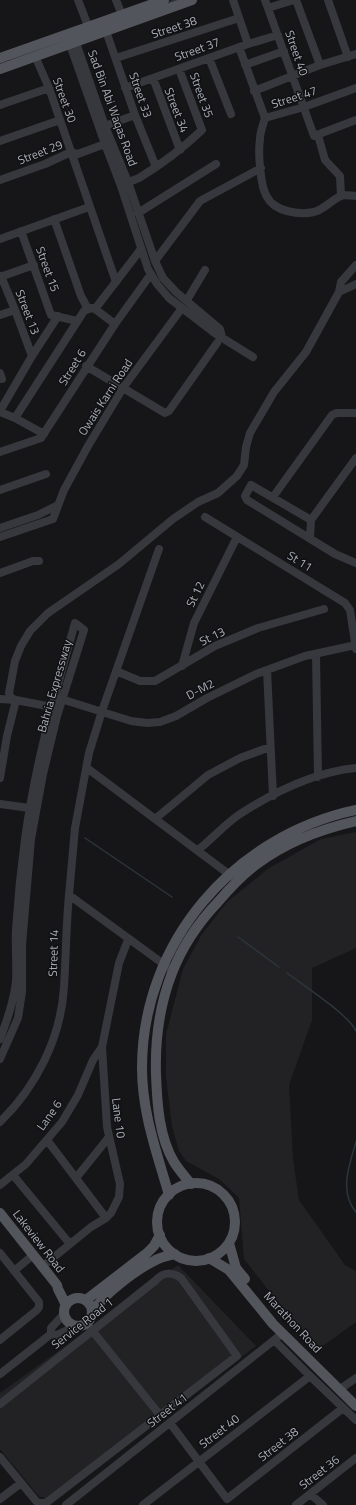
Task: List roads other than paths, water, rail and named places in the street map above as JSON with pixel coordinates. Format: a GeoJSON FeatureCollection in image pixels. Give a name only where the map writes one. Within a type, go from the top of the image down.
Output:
{"type":"FeatureCollection","features":[{"type":"Feature","properties":{"kind":"main road"},"geometry":{"type":"LineString","coordinates":[[0,58],[71,38],[90,31],[122,15],[164,0]]}},
{"type":"Feature","properties":{"kind":"main road"},"geometry":{"type":"LineString","coordinates":[[90,31],[106,30],[192,0]]}},
{"type":"Feature","properties":{"kind":"main road"},"geometry":{"type":"LineString","coordinates":[[0,69],[35,56],[71,38]]}},
{"type":"Feature","properties":{"kind":"main road"},"geometry":{"type":"LineString","coordinates":[[169,1195],[146,1113],[142,1069],[142,1050],[148,1015],[153,993],[163,965],[192,915],[207,896],[230,874],[258,851],[297,829],[332,816],[356,810]]}},
{"type":"Feature","properties":{"kind":"main road"},"geometry":{"type":"LineString","coordinates":[[191,1184],[174,1161],[166,1141],[160,1119],[157,1094],[156,1063],[158,1036],[161,1013],[173,971],[198,926],[208,912],[257,863],[286,846],[320,830],[356,821]]}},
{"type":"Feature","properties":{"kind":"main road"},"geometry":{"type":"LineString","coordinates":[[201,1183],[219,1190],[226,1197],[234,1214],[235,1224],[229,1243],[220,1252],[209,1258],[192,1260],[175,1254],[164,1243],[158,1228],[158,1214],[164,1200],[169,1195],[183,1186],[191,1184],[201,1183]]}},
{"type":"Feature","properties":{"kind":"main road","name":"Lakeview Road"},"geometry":{"type":"LineString","coordinates":[[0,1213],[57,1285]]}},
{"type":"Feature","properties":{"kind":"main road"},"geometry":{"type":"LineString","coordinates":[[65,1310],[72,1300],[82,1299],[147,1253],[154,1246],[160,1236]]}},
{"type":"Feature","properties":{"kind":"main road","name":"Marathon Road"},"geometry":{"type":"LineString","coordinates":[[229,1243],[236,1268],[247,1282],[278,1320],[356,1399]]}},
{"type":"Feature","properties":{"kind":"main road"},"geometry":{"type":"LineString","coordinates":[[57,1285],[68,1322],[75,1326],[90,1327],[93,1312],[100,1302],[136,1272],[155,1260],[175,1254]]}},
{"type":"Feature","properties":{"kind":"main road","name":"Marathon Road"},"geometry":{"type":"LineString","coordinates":[[209,1258],[228,1270],[283,1334],[356,1406]]}},
{"type":"Feature","properties":{"kind":"main road"},"geometry":{"type":"LineString","coordinates":[[57,1285],[91,1305],[93,1312]]}},
{"type":"Feature","properties":{"kind":"street"},"geometry":{"type":"LineString","coordinates":[[78,0],[90,31]]}},
{"type":"Feature","properties":{"kind":"street"},"geometry":{"type":"LineString","coordinates":[[116,0],[122,15]]}},
{"type":"Feature","properties":{"kind":"street"},"geometry":{"type":"LineString","coordinates":[[232,0],[248,44]]}},
{"type":"Feature","properties":{"kind":"street","name":"Street 40"},"geometry":{"type":"LineString","coordinates":[[265,0],[292,76],[325,160],[340,176],[341,196]]}},
{"type":"Feature","properties":{"kind":"street"},"geometry":{"type":"LineString","coordinates":[[268,8],[295,0],[320,65]]}},
{"type":"Feature","properties":{"kind":"street"},"geometry":{"type":"LineString","coordinates":[[254,91],[320,65],[352,56],[328,0]]}},
{"type":"Feature","properties":{"kind":"street","name":"Street 38"},"geometry":{"type":"LineString","coordinates":[[116,58],[239,18]]}},
{"type":"Feature","properties":{"kind":"street","name":"Street 33"},"geometry":{"type":"LineString","coordinates":[[106,30],[125,88],[156,167]]}},
{"type":"Feature","properties":{"kind":"street","name":"Street 37"},"geometry":{"type":"LineString","coordinates":[[125,88],[239,47],[278,35]]}},
{"type":"Feature","properties":{"kind":"street","name":"Sad Bin Abi Waqas Road"},"geometry":{"type":"LineString","coordinates":[[71,38],[105,126],[108,143]]}},
{"type":"Feature","properties":{"kind":"street","name":"Sad Bin Abi Waqas Road"},"geometry":{"type":"LineString","coordinates":[[71,38],[108,143]]}},
{"type":"Feature","properties":{"kind":"street","name":"Street 47"},"geometry":{"type":"LineString","coordinates":[[239,47],[265,118],[304,107],[356,88]]}},
{"type":"Feature","properties":{"kind":"street"},"geometry":{"type":"LineString","coordinates":[[245,65],[284,51]]}},
{"type":"Feature","properties":{"kind":"street","name":"Street 30"},"geometry":{"type":"LineString","coordinates":[[35,56],[49,88],[116,282]]}},
{"type":"Feature","properties":{"kind":"street"},"geometry":{"type":"LineString","coordinates":[[209,58],[231,114]]}},
{"type":"Feature","properties":{"kind":"street","name":"Street 35"},"geometry":{"type":"LineString","coordinates":[[179,68],[202,130],[180,150]]}},
{"type":"Feature","properties":{"kind":"street","name":"Street 34"},"geometry":{"type":"LineString","coordinates":[[153,78],[180,150]]}},
{"type":"Feature","properties":{"kind":"street"},"geometry":{"type":"LineString","coordinates":[[0,105],[49,88]]}},
{"type":"Feature","properties":{"kind":"street"},"geometry":{"type":"LineString","coordinates":[[105,126],[135,115]]}},
{"type":"Feature","properties":{"kind":"street"},"geometry":{"type":"LineString","coordinates":[[265,118],[260,135],[259,147],[262,182],[267,197],[272,203],[285,210],[303,213],[316,211],[341,196],[356,196]]}},
{"type":"Feature","properties":{"kind":"street"},"geometry":{"type":"LineString","coordinates":[[0,141],[60,120]]}},
{"type":"Feature","properties":{"kind":"street"},"geometry":{"type":"LineString","coordinates":[[316,136],[356,120]]}},
{"type":"Feature","properties":{"kind":"street"},"geometry":{"type":"LineString","coordinates":[[86,366],[165,413],[169,411],[220,340],[220,329],[176,292],[163,278],[155,262],[138,213],[124,184],[108,143]]}},
{"type":"Feature","properties":{"kind":"street","name":"Street 29"},"geometry":{"type":"LineString","coordinates":[[0,180],[45,164],[71,152],[78,154],[108,143]]}},
{"type":"Feature","properties":{"kind":"street"},"geometry":{"type":"LineString","coordinates":[[124,184],[137,179],[180,150]]}},
{"type":"Feature","properties":{"kind":"street"},"geometry":{"type":"LineString","coordinates":[[138,213],[216,164]]}},
{"type":"Feature","properties":{"kind":"street"},"geometry":{"type":"LineString","coordinates":[[155,262],[200,201],[261,168]]}},
{"type":"Feature","properties":{"kind":"street"},"geometry":{"type":"LineString","coordinates":[[124,184],[141,249],[151,274],[157,284],[169,298],[220,340],[253,357]]}},
{"type":"Feature","properties":{"kind":"street"},"geometry":{"type":"LineString","coordinates":[[0,238],[89,207]]}},
{"type":"Feature","properties":{"kind":"street"},"geometry":{"type":"LineString","coordinates":[[54,219],[81,296],[92,309],[114,324]]}},
{"type":"Feature","properties":{"kind":"street","name":"Street 15"},"geometry":{"type":"LineString","coordinates":[[21,231],[55,315]]}},
{"type":"Feature","properties":{"kind":"street"},"geometry":{"type":"LineString","coordinates":[[15,418],[84,311],[92,309],[116,282],[141,249]]}},
{"type":"Feature","properties":{"kind":"street"},"geometry":{"type":"LineString","coordinates":[[0,276],[34,265]]}},
{"type":"Feature","properties":{"kind":"street"},"geometry":{"type":"LineString","coordinates":[[16,700],[11,698],[9,688],[15,661],[21,646],[30,631],[48,613],[119,564],[173,519],[198,502],[218,493],[237,476],[244,465],[246,447],[250,433],[259,416],[274,392],[306,352],[339,292],[341,282],[356,266]]}},
{"type":"Feature","properties":{"kind":"street"},"geometry":{"type":"LineString","coordinates":[[187,300],[205,270]]}},
{"type":"Feature","properties":{"kind":"street","name":"Street 6"},"geometry":{"type":"LineString","coordinates":[[44,434],[114,324],[151,274]]}},
{"type":"Feature","properties":{"kind":"street","name":"Street 13"},"geometry":{"type":"LineString","coordinates":[[0,276],[16,310],[32,356]]}},
{"type":"Feature","properties":{"kind":"street"},"geometry":{"type":"LineString","coordinates":[[339,292],[356,284]]}},
{"type":"Feature","properties":{"kind":"street","name":"Owais Karni Road"},"geometry":{"type":"LineString","coordinates":[[0,537],[53,518],[64,490],[88,446],[123,388],[182,308]]}},
{"type":"Feature","properties":{"kind":"street"},"geometry":{"type":"LineString","coordinates":[[0,315],[16,310]]}},
{"type":"Feature","properties":{"kind":"street"},"geometry":{"type":"LineString","coordinates":[[0,452],[41,438],[44,434],[15,418],[0,412],[55,315],[77,321]]}},
{"type":"Feature","properties":{"kind":"street"},"geometry":{"type":"LineString","coordinates":[[273,497],[332,415],[337,413],[356,412]]}},
{"type":"Feature","properties":{"kind":"street"},"geometry":{"type":"LineString","coordinates":[[310,538],[311,520],[356,458]]}},
{"type":"Feature","properties":{"kind":"street"},"geometry":{"type":"LineString","coordinates":[[0,490],[46,474]]}},
{"type":"Feature","properties":{"kind":"street"},"geometry":{"type":"LineString","coordinates":[[311,520],[251,485],[245,496],[248,500],[335,554],[356,563]]}},
{"type":"Feature","properties":{"kind":"street"},"geometry":{"type":"LineString","coordinates":[[0,528],[38,515],[58,505]]}},
{"type":"Feature","properties":{"kind":"street","name":"St 11"},"geometry":{"type":"LineString","coordinates":[[205,517],[345,603],[350,610],[356,650]]}},
{"type":"Feature","properties":{"kind":"street","name":"St 12"},"geometry":{"type":"LineString","coordinates":[[182,666],[194,623],[238,537]]}},
{"type":"Feature","properties":{"kind":"street","name":"Street 14"},"geometry":{"type":"LineString","coordinates":[[0,1122],[11,1112],[31,1085],[50,1049],[60,1016],[64,988],[66,925],[76,828],[89,753],[102,711],[159,549]]}},
{"type":"Feature","properties":{"kind":"street"},"geometry":{"type":"LineString","coordinates":[[0,572],[33,561],[39,561]]}},
{"type":"Feature","properties":{"kind":"street","name":"St 13"},"geometry":{"type":"LineString","coordinates":[[116,672],[140,682],[156,681],[215,646],[258,628],[324,609]]}},
{"type":"Feature","properties":{"kind":"street","name":"Bahria Expressway"},"geometry":{"type":"LineString","coordinates":[[0,1059],[18,1018],[22,992],[22,945],[31,839],[58,698],[76,623],[84,630],[58,698]]}},
{"type":"Feature","properties":{"kind":"street","name":"D-M2"},"geometry":{"type":"LineString","coordinates":[[58,698],[131,721],[147,723],[160,722],[176,716],[207,698],[267,670],[306,656],[356,645]]}},
{"type":"Feature","properties":{"kind":"street"},"geometry":{"type":"LineString","coordinates":[[316,654],[318,777]]}},
{"type":"Feature","properties":{"kind":"street"},"geometry":{"type":"LineString","coordinates":[[267,670],[273,796]]}},
{"type":"Feature","properties":{"kind":"street"},"geometry":{"type":"LineString","coordinates":[[0,699],[16,700],[56,708]]}},
{"type":"Feature","properties":{"kind":"street"},"geometry":{"type":"LineString","coordinates":[[0,778],[7,736],[16,700]]}},
{"type":"Feature","properties":{"kind":"street","name":"Bahria Expressway"},"geometry":{"type":"LineString","coordinates":[[0,1039],[10,1012],[16,981],[15,946],[17,909],[29,808],[32,791],[56,708]]}},
{"type":"Feature","properties":{"kind":"street"},"geometry":{"type":"LineString","coordinates":[[155,818],[208,775],[240,758],[270,747]]}},
{"type":"Feature","properties":{"kind":"street"},"geometry":{"type":"LineString","coordinates":[[87,768],[238,881]]}},
{"type":"Feature","properties":{"kind":"street"},"geometry":{"type":"LineString","coordinates":[[198,850],[239,815],[292,785],[341,769],[356,768]]}},
{"type":"Feature","properties":{"kind":"street"},"geometry":{"type":"LineString","coordinates":[[0,804],[29,808]]}},
{"type":"Feature","properties":{"kind":"street"},"geometry":{"type":"LineString","coordinates":[[69,895],[104,920],[128,940],[173,971]]}},
{"type":"Feature","properties":{"kind":"street","name":"Lane 10"},"geometry":{"type":"LineString","coordinates":[[43,1266],[91,1227],[106,1218],[119,1197],[120,1184],[109,1137],[104,1092],[102,1047],[119,963],[128,940]]}},
{"type":"Feature","properties":{"kind":"street","name":"Lane 6"},"geometry":{"type":"LineString","coordinates":[[0,1185],[26,1164],[62,1122],[78,1095],[93,1060],[102,1047]]}},
{"type":"Feature","properties":{"kind":"street"},"geometry":{"type":"LineString","coordinates":[[76,1178],[109,1137]]}},
{"type":"Feature","properties":{"kind":"street"},"geometry":{"type":"LineString","coordinates":[[47,1140],[106,1218]]}},
{"type":"Feature","properties":{"kind":"street"},"geometry":{"type":"LineString","coordinates":[[13,1175],[70,1244]]}},
{"type":"Feature","properties":{"kind":"street"},"geometry":{"type":"LineString","coordinates":[[0,1253],[39,1302],[39,1307],[37,1310],[0,1340]]}},
{"type":"Feature","properties":{"kind":"street"},"geometry":{"type":"LineString","coordinates":[[14,1271],[33,1255]]}},
{"type":"Feature","properties":{"kind":"street","name":"Service Road 1"},"geometry":{"type":"LineString","coordinates":[[0,1404],[90,1327],[155,1281],[160,1275],[168,1272],[176,1274],[181,1278],[237,1356],[159,1414]]}},
{"type":"Feature","properties":{"kind":"street"},"geometry":{"type":"LineString","coordinates":[[51,1334],[51,1328],[65,1310]]}},
{"type":"Feature","properties":{"kind":"street"},"geometry":{"type":"LineString","coordinates":[[0,1374],[51,1334],[57,1334],[75,1326]]}},
{"type":"Feature","properties":{"kind":"street"},"geometry":{"type":"LineString","coordinates":[[0,1457],[36,1501],[43,1504],[50,1501],[159,1414],[90,1327]]}},
{"type":"Feature","properties":{"kind":"street","name":"Street 41"},"geometry":{"type":"LineString","coordinates":[[66,1505],[283,1334]]}},
{"type":"Feature","properties":{"kind":"street"},"geometry":{"type":"LineString","coordinates":[[274,1340],[356,1420]]}},
{"type":"Feature","properties":{"kind":"street","name":"Street 40"},"geometry":{"type":"LineString","coordinates":[[143,1505],[310,1376]]}},
{"type":"Feature","properties":{"kind":"street"},"geometry":{"type":"LineString","coordinates":[[343,1387],[356,1378]]}},
{"type":"Feature","properties":{"kind":"street","name":"Street 38"},"geometry":{"type":"LineString","coordinates":[[198,1461],[227,1499],[343,1408]]}},
{"type":"Feature","properties":{"kind":"street"},"geometry":{"type":"LineString","coordinates":[[170,1423],[198,1461]]}},
{"type":"Feature","properties":{"kind":"street","name":"Street 36"},"geometry":{"type":"LineString","coordinates":[[296,1505],[356,1458]]}},
{"type":"Feature","properties":{"kind":"street"},"geometry":{"type":"LineString","coordinates":[[0,1499],[21,1483]]}},
{"type":"Feature","properties":{"kind":"street"},"geometry":{"type":"LineString","coordinates":[[310,1494],[323,1505]]}},
{"type":"Feature","properties":{"kind":"waterway"},"geometry":{"type":"LineString","coordinates":[[166,3],[175,0]]}},
{"type":"Feature","properties":{"kind":"waterway"},"geometry":{"type":"LineString","coordinates":[[85,838],[172,897]]}},
{"type":"Feature","properties":{"kind":"waterway"},"geometry":{"type":"LineString","coordinates":[[238,937],[279,967]]}},
{"type":"Feature","properties":{"kind":"waterway"},"geometry":{"type":"LineString","coordinates":[[287,973],[345,1017],[356,1031]]}},
{"type":"Feature","properties":{"kind":"waterway"},"geometry":{"type":"LineString","coordinates":[[356,1142],[348,1169],[347,1178],[348,1196],[356,1212]]}}]}
